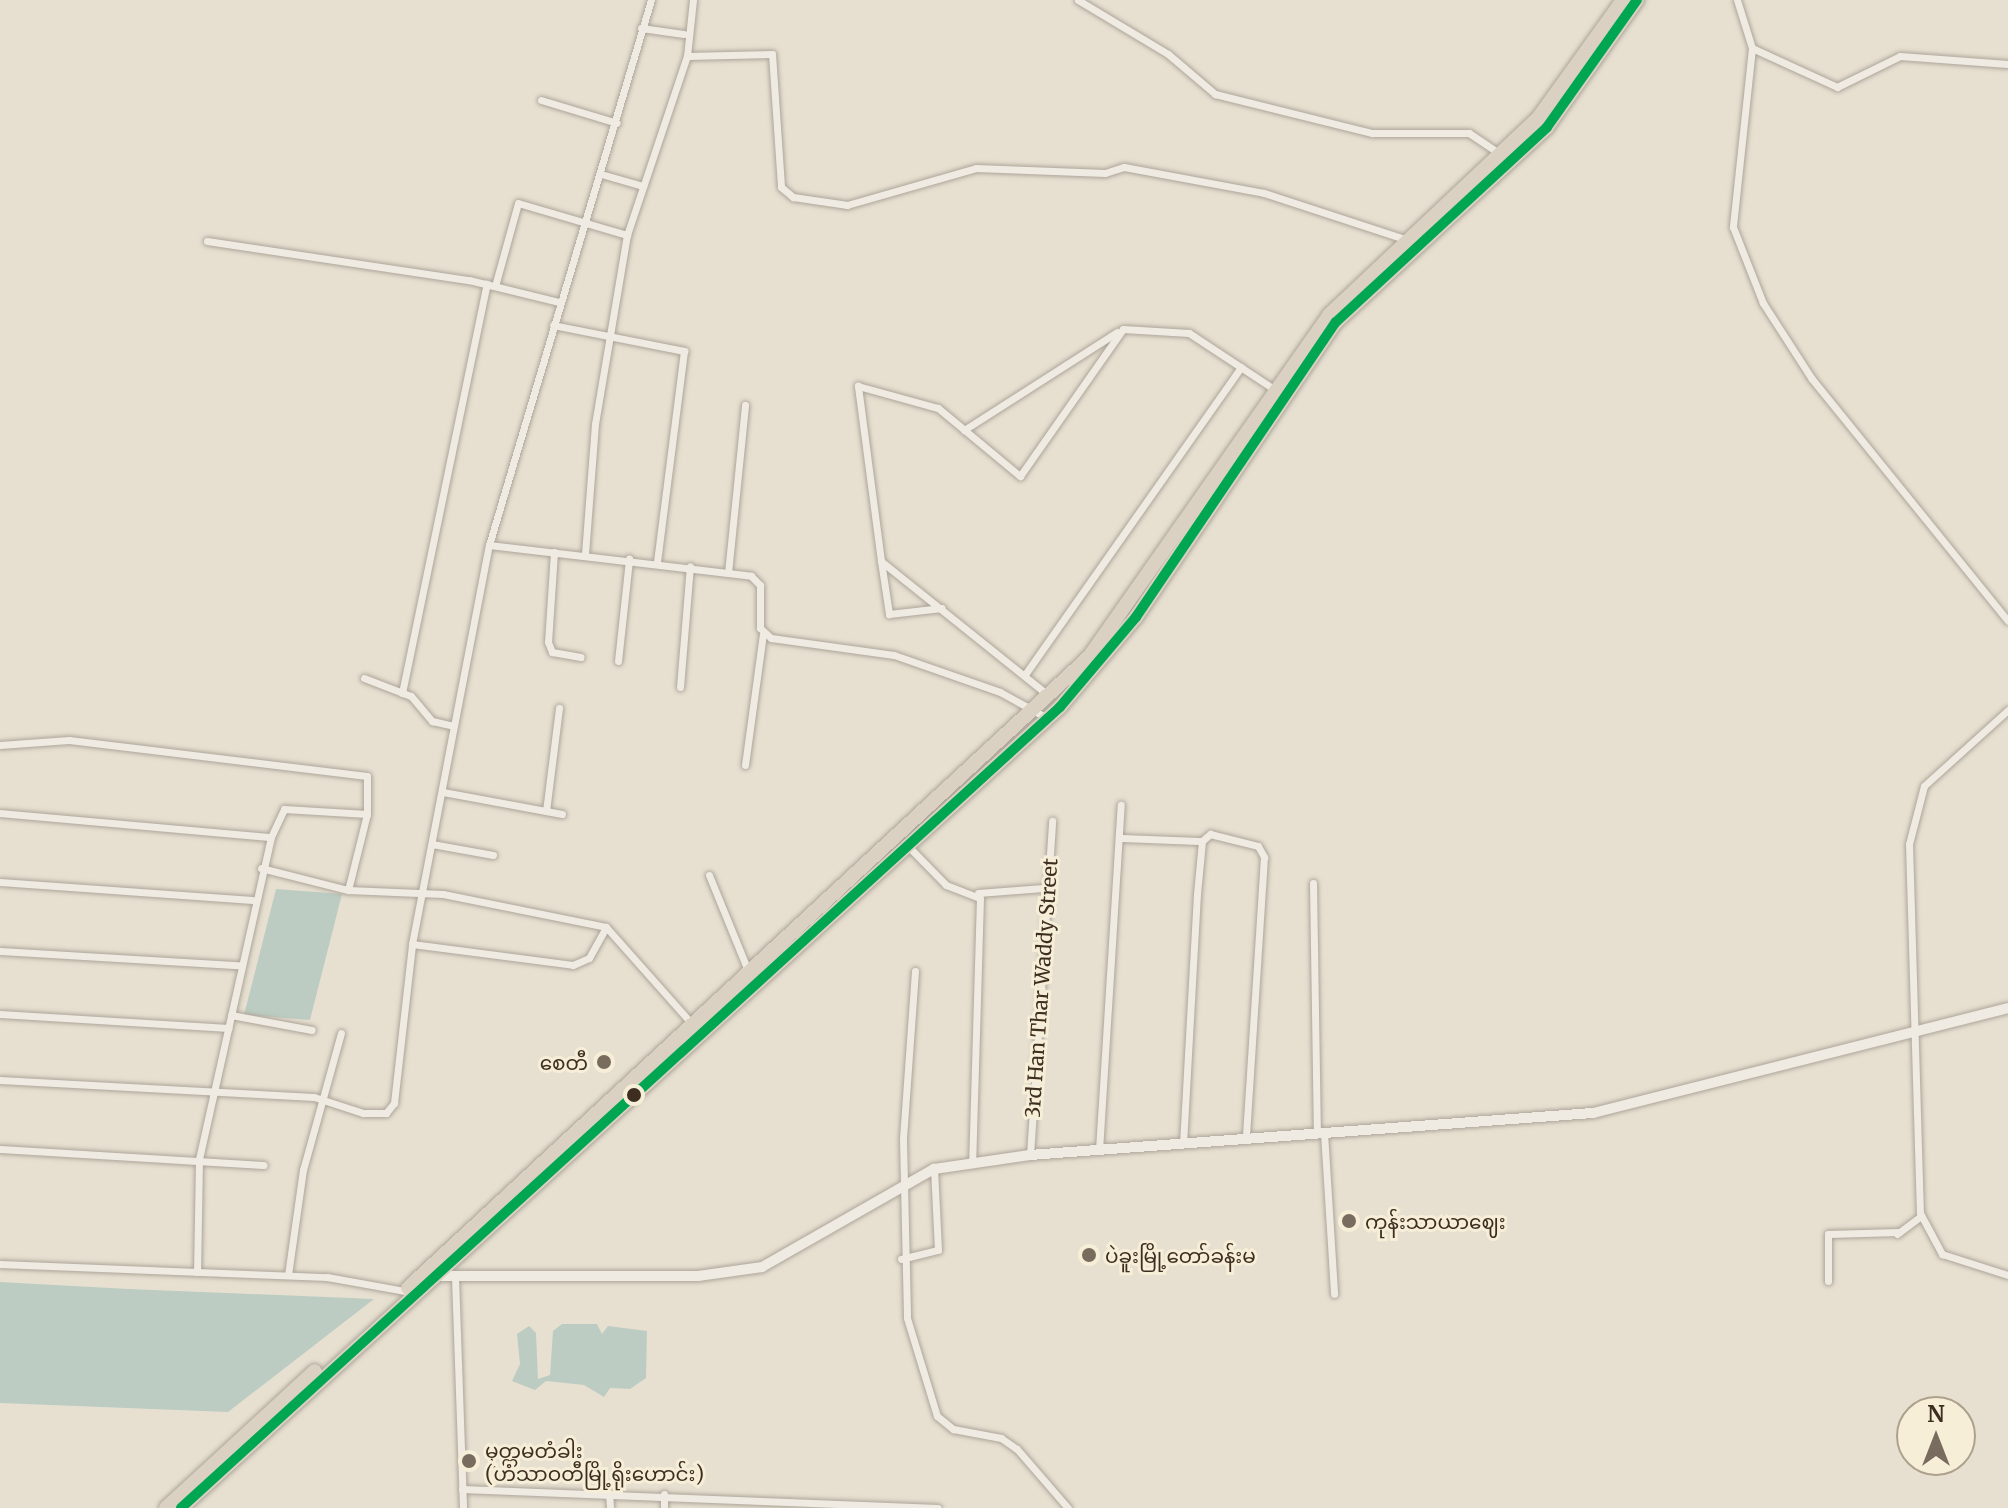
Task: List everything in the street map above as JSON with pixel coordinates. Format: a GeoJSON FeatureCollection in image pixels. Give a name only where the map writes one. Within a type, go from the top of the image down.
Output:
{"type":"FeatureCollection","features":[{"type":"Feature","properties":{"kind":"highway"},"geometry":{"type":"LineString","coordinates":[[1041,714],[1050,696],[1128,611],[1329,315],[1405,239],[1506,159],[1574,76],[1623,0]]}},
{"type":"Feature","properties":{"kind":"highway"},"geometry":{"type":"LineString","coordinates":[[166,1508],[429,1276],[904,842],[1041,714],[1136,617],[1278,391],[1395,262],[1582,85],[1637,0]]}},
{"type":"Feature","properties":{"kind":"highway"},"geometry":{"type":"LineString","coordinates":[[429,1276],[694,1026],[904,842]]}},
{"type":"Feature","properties":{"kind":"highway"},"geometry":{"type":"LineString","coordinates":[[181,1508],[410,1292]]}},
{"type":"Feature","properties":{"kind":"street"},"geometry":{"type":"LineString","coordinates":[[0,1080],[214,1090],[327,1100],[363,1113],[386,1113],[394,1103],[412,944],[489,545],[559,302],[617,123],[651,0]]}},
{"type":"Feature","properties":{"kind":"street"},"geometry":{"type":"LineString","coordinates":[[585,554],[595,424],[613,336],[627,235],[687,56],[684,34],[693,0]]}},
{"type":"Feature","properties":{"kind":"street"},"geometry":{"type":"LineString","coordinates":[[1078,0],[1168,54],[1215,94],[1372,133],[1469,133],[1506,159]]}},
{"type":"Feature","properties":{"kind":"street"},"geometry":{"type":"LineString","coordinates":[[1737,0],[1752,48],[1731,197],[1733,227],[1763,303],[1812,379],[2008,621]]}},
{"type":"Feature","properties":{"kind":"street"},"geometry":{"type":"LineString","coordinates":[[641,28],[684,34]]}},
{"type":"Feature","properties":{"kind":"street"},"geometry":{"type":"LineString","coordinates":[[1752,48],[1837,87],[1900,56],[2008,64]]}},
{"type":"Feature","properties":{"kind":"street"},"geometry":{"type":"LineString","coordinates":[[687,56],[772,54],[781,187],[793,197],[847,205],[976,168],[1105,173],[1124,167],[1264,193],[1405,239]]}},
{"type":"Feature","properties":{"kind":"street"},"geometry":{"type":"LineString","coordinates":[[541,100],[617,123]]}},
{"type":"Feature","properties":{"kind":"street"},"geometry":{"type":"LineString","coordinates":[[601,174],[643,186]]}},
{"type":"Feature","properties":{"kind":"street"},"geometry":{"type":"LineString","coordinates":[[402,693],[491,285],[518,203],[587,220],[627,235]]}},
{"type":"Feature","properties":{"kind":"street"},"geometry":{"type":"LineString","coordinates":[[207,241],[491,285],[559,302]]}},
{"type":"Feature","properties":{"kind":"street"},"geometry":{"type":"LineString","coordinates":[[553,325],[674,345],[686,360],[657,561]]}},
{"type":"Feature","properties":{"kind":"street"},"geometry":{"type":"LineString","coordinates":[[964,430],[1123,329],[1189,333],[1278,391]]}},
{"type":"Feature","properties":{"kind":"street"},"geometry":{"type":"LineString","coordinates":[[943,607],[889,614],[858,386],[938,408],[1020,476],[1123,329]]}},
{"type":"Feature","properties":{"kind":"street"},"geometry":{"type":"LineString","coordinates":[[1026,673],[1241,367]]}},
{"type":"Feature","properties":{"kind":"street"},"geometry":{"type":"LineString","coordinates":[[728,573],[745,405]]}},
{"type":"Feature","properties":{"kind":"street"},"geometry":{"type":"LineString","coordinates":[[489,545],[657,561],[728,573],[760,585],[763,634],[745,765]]}},
{"type":"Feature","properties":{"kind":"street"},"geometry":{"type":"LineString","coordinates":[[554,552],[548,642],[552,652],[581,657]]}},
{"type":"Feature","properties":{"kind":"street"},"geometry":{"type":"LineString","coordinates":[[618,661],[629,559]]}},
{"type":"Feature","properties":{"kind":"street"},"geometry":{"type":"LineString","coordinates":[[881,561],[1026,673],[1050,696]]}},
{"type":"Feature","properties":{"kind":"street"},"geometry":{"type":"LineString","coordinates":[[680,687],[690,566]]}},
{"type":"Feature","properties":{"kind":"street"},"geometry":{"type":"LineString","coordinates":[[763,634],[894,655],[1041,714]]}},
{"type":"Feature","properties":{"kind":"street"},"geometry":{"type":"LineString","coordinates":[[364,678],[402,693],[432,721],[453,726]]}},
{"type":"Feature","properties":{"kind":"street"},"geometry":{"type":"LineString","coordinates":[[546,811],[559,708]]}},
{"type":"Feature","properties":{"kind":"street"},"geometry":{"type":"LineString","coordinates":[[2008,710],[1942,764],[1914,810],[1910,1030],[1921,1216],[1942,1254],[2008,1275]]}},
{"type":"Feature","properties":{"kind":"street"},"geometry":{"type":"LineString","coordinates":[[0,745],[69,740],[367,776],[367,814],[348,890]]}},
{"type":"Feature","properties":{"kind":"street"},"geometry":{"type":"LineString","coordinates":[[443,792],[562,814]]}},
{"type":"Feature","properties":{"kind":"street"},"geometry":{"type":"LineString","coordinates":[[1099,1150],[1121,805]]}},
{"type":"Feature","properties":{"kind":"street"},"geometry":{"type":"LineString","coordinates":[[197,1272],[199,1160],[229,1028],[252,900],[271,837],[284,809],[367,814]]}},
{"type":"Feature","properties":{"kind":"street"},"geometry":{"type":"LineString","coordinates":[[0,813],[271,837]]}},
{"type":"Feature","properties":{"kind":"street","name":"3rd Han Thar Waddy Street"},"geometry":{"type":"LineString","coordinates":[[1030,1155],[1043,888],[1052,821]]}},
{"type":"Feature","properties":{"kind":"street"},"geometry":{"type":"LineString","coordinates":[[1119,838],[1202,841],[1227,834],[1258,846],[1264,857],[1246,1139]]}},
{"type":"Feature","properties":{"kind":"street"},"geometry":{"type":"LineString","coordinates":[[1183,1144],[1202,841]]}},
{"type":"Feature","properties":{"kind":"street"},"geometry":{"type":"LineString","coordinates":[[904,842],[946,885],[978,893],[1043,888]]}},
{"type":"Feature","properties":{"kind":"street"},"geometry":{"type":"LineString","coordinates":[[432,844],[493,855]]}},
{"type":"Feature","properties":{"kind":"street"},"geometry":{"type":"LineString","coordinates":[[261,868],[348,890],[424,893],[606,927],[694,1026]]}},
{"type":"Feature","properties":{"kind":"street"},"geometry":{"type":"LineString","coordinates":[[709,875],[750,976]]}},
{"type":"Feature","properties":{"kind":"street"},"geometry":{"type":"LineString","coordinates":[[0,882],[252,900]]}},
{"type":"Feature","properties":{"kind":"street"},"geometry":{"type":"LineString","coordinates":[[1313,883],[1321,1133],[1334,1294]]}},
{"type":"Feature","properties":{"kind":"street"},"geometry":{"type":"LineString","coordinates":[[972,1162],[978,893]]}},
{"type":"Feature","properties":{"kind":"street"},"geometry":{"type":"LineString","coordinates":[[412,944],[573,965],[589,958],[606,927]]}},
{"type":"Feature","properties":{"kind":"street"},"geometry":{"type":"LineString","coordinates":[[0,951],[239,965]]}},
{"type":"Feature","properties":{"kind":"street"},"geometry":{"type":"LineString","coordinates":[[915,971],[901,1259],[907,1318],[937,1416],[953,1429],[1009,1443],[1068,1508]]}},
{"type":"Feature","properties":{"kind":"street"},"geometry":{"type":"LineString","coordinates":[[429,1276],[698,1276],[762,1267],[904,1181],[934,1169],[1030,1155],[1593,1113],[1910,1030],[2008,1008]]}},
{"type":"Feature","properties":{"kind":"street"},"geometry":{"type":"LineString","coordinates":[[0,1014],[229,1028]]}},
{"type":"Feature","properties":{"kind":"street"},"geometry":{"type":"LineString","coordinates":[[231,1015],[312,1030]]}},
{"type":"Feature","properties":{"kind":"street"},"geometry":{"type":"LineString","coordinates":[[288,1275],[303,1170],[327,1100],[341,1033]]}},
{"type":"Feature","properties":{"kind":"street"},"geometry":{"type":"LineString","coordinates":[[0,1149],[264,1165]]}},
{"type":"Feature","properties":{"kind":"street"},"geometry":{"type":"LineString","coordinates":[[901,1259],[938,1250],[934,1169]]}},
{"type":"Feature","properties":{"kind":"street"},"geometry":{"type":"LineString","coordinates":[[1828,1281],[1828,1234],[1898,1234],[1921,1216]]}},
{"type":"Feature","properties":{"kind":"street"},"geometry":{"type":"LineString","coordinates":[[0,1264],[288,1275],[410,1292]]}},
{"type":"Feature","properties":{"kind":"street"},"geometry":{"type":"LineString","coordinates":[[455,1277],[463,1508]]}},
{"type":"Feature","properties":{"kind":"street"},"geometry":{"type":"LineString","coordinates":[[462,1489],[720,1495],[778,1506],[938,1508]]}},
{"type":"Feature","properties":{"kind":"street"},"geometry":{"type":"LineString","coordinates":[[609,1493],[610,1508]]}},
{"type":"Feature","properties":{"kind":"street"},"geometry":{"type":"LineString","coordinates":[[664,1494],[664,1508]]}},
{"type":"Feature","properties":{"kind":"street"},"geometry":{"type":"LineString","coordinates":[[720,1495],[720,1508]]}},
{"type":"Feature","properties":{"kind":"shaded area"},"geometry":{"type":"Polygon","coordinates":[[[276,889],[342,894],[310,1020],[244,1015],[276,889]]]}},
{"type":"Feature","properties":{"kind":"shaded area"},"geometry":{"type":"Polygon","coordinates":[[[0,1282],[374,1299],[228,1412],[0,1403],[0,1282]]]}},
{"type":"Feature","properties":{"kind":"shaded area"},"geometry":{"type":"Polygon","coordinates":[[[562,1324],[597,1324],[602,1334],[608,1326],[647,1331],[646,1378],[630,1389],[610,1388],[604,1397],[584,1385],[546,1381],[535,1390],[512,1381],[520,1364],[517,1334],[529,1326],[536,1333],[538,1379],[550,1375],[553,1331],[562,1324]]]}},
{"type":"Feature","properties":{"kind":"transit line"},"geometry":{"type":"LineString","coordinates":[[181,1508],[1060,707],[1136,617],[1336,322],[1547,127],[1637,0]]}},
{"type":"Feature","properties":{"kind":"place","name":"စေတီ"},"geometry":{"type":"Point","coordinates":[604,1062]}},
{"type":"Feature","properties":{"kind":"place","name":"ကုန်းသာယာဈေး"},"geometry":{"type":"Point","coordinates":[1349,1221]}},
{"type":"Feature","properties":{"kind":"place","name":"ပဲခူးမြို့တော်ခန်းမ"},"geometry":{"type":"Point","coordinates":[1089,1255]}},
{"type":"Feature","properties":{"kind":"place","name":"မုတ္တမတံခါး (ဟံသာဝတီမြို့ရိုးဟောင်း)"},"geometry":{"type":"Point","coordinates":[469,1461]}}]}
